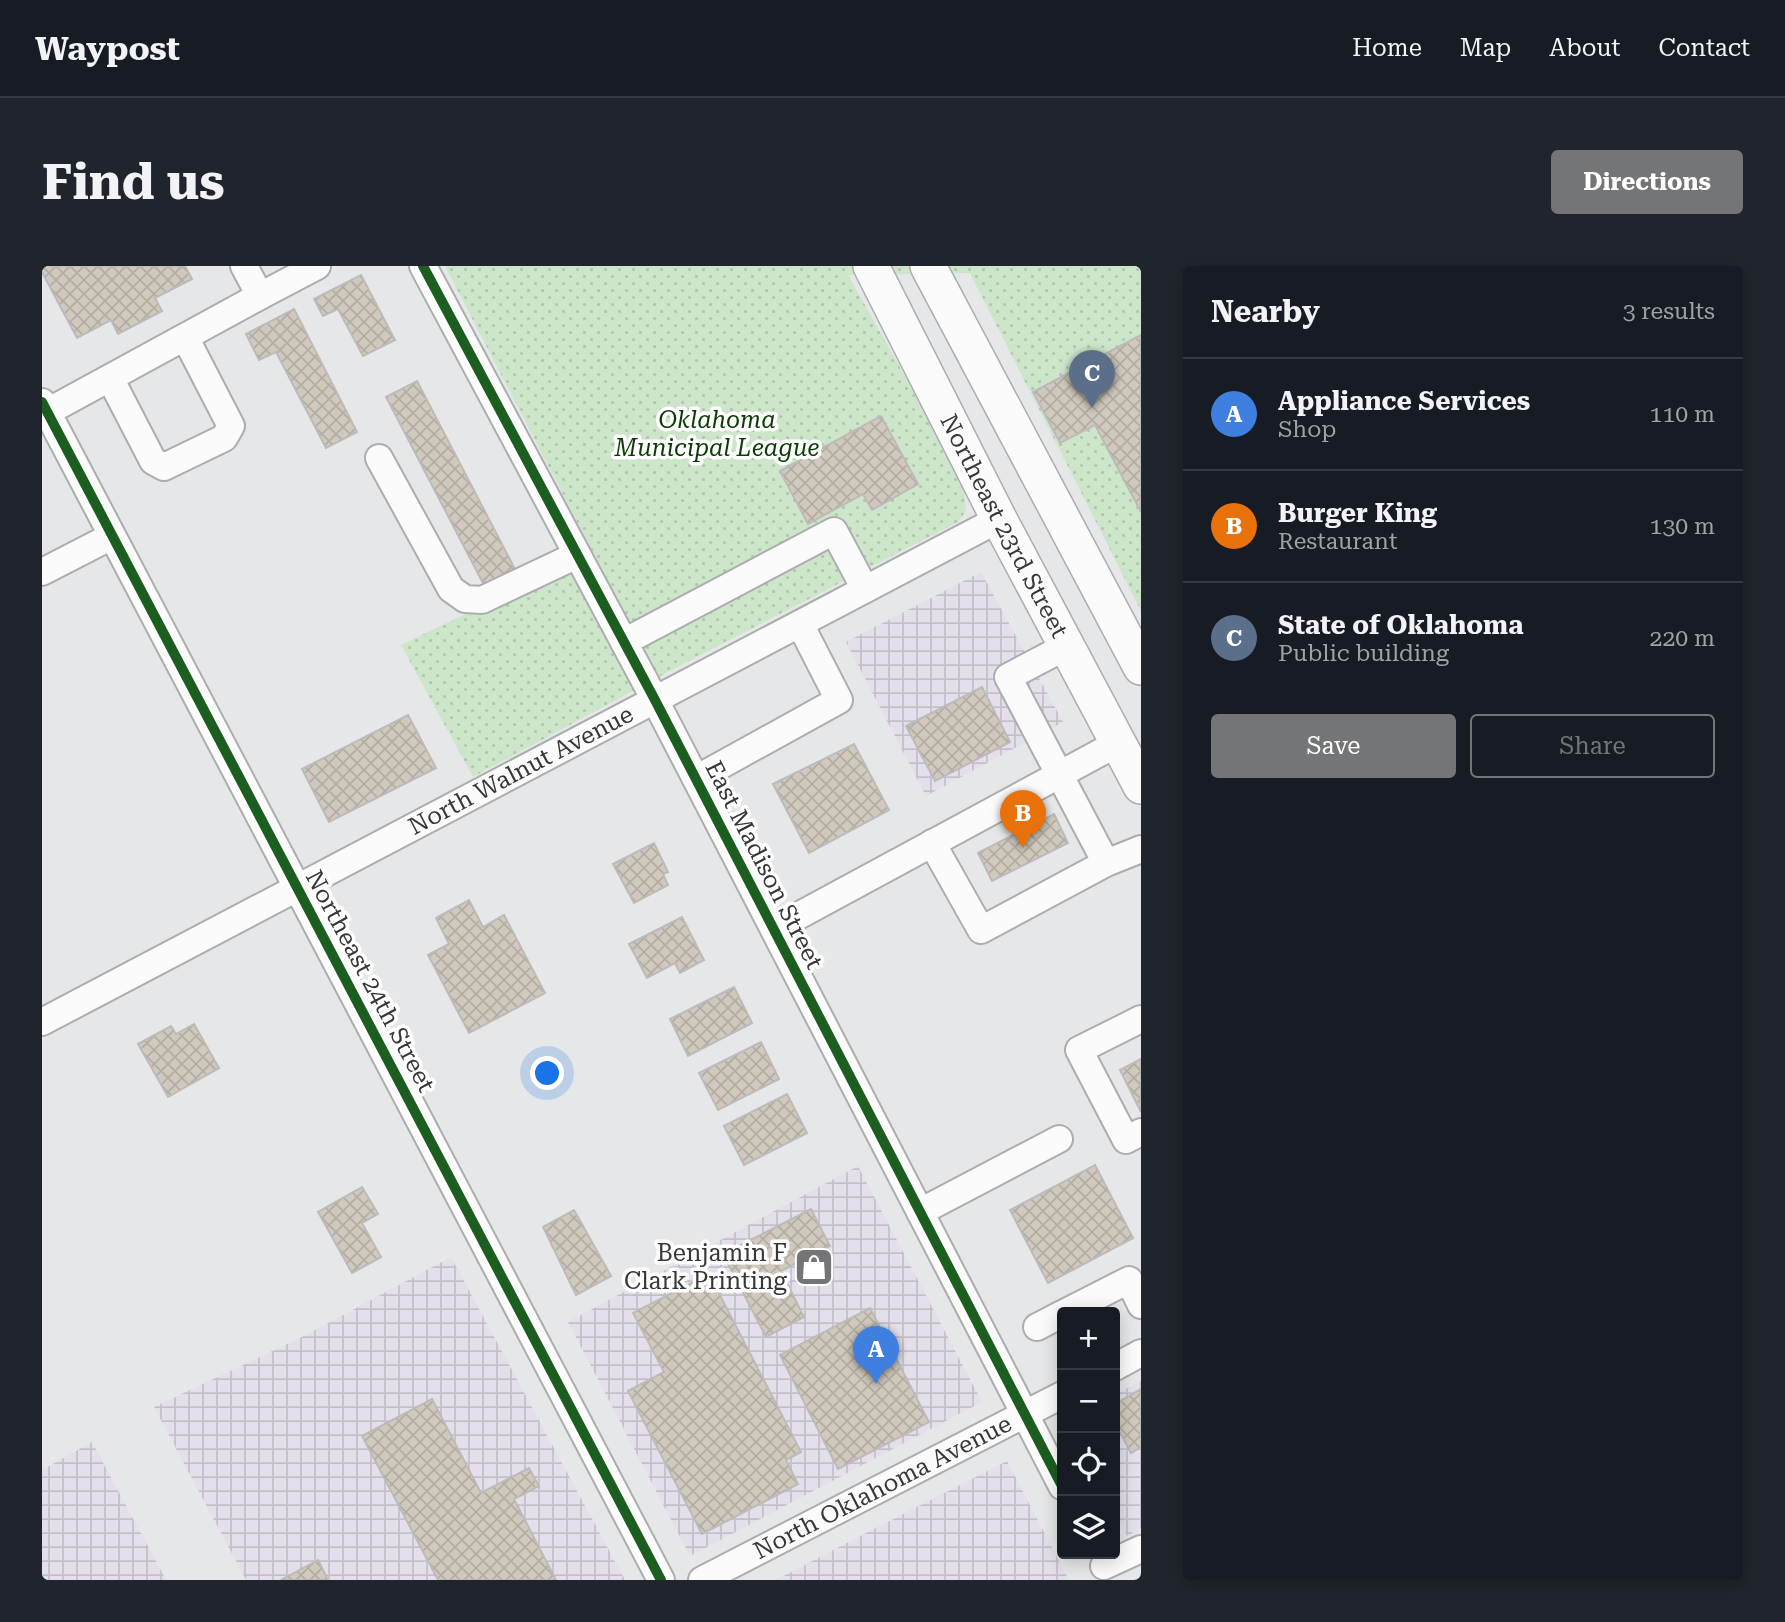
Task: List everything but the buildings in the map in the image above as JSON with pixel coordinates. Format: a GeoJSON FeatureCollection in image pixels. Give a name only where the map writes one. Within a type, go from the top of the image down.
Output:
{"type":"FeatureCollection","features":[{"type":"Feature","properties":{"kind":"main road","name":"Northeast 23rd Street"},"geometry":{"type":"LineString","coordinates":[[871,266],[999,519],[1141,786]]}},
{"type":"Feature","properties":{"kind":"main road"},"geometry":{"type":"LineString","coordinates":[[930,268],[1141,667]]}},
{"type":"Feature","properties":{"kind":"street"},"geometry":{"type":"LineString","coordinates":[[244,266],[260,296]]}},
{"type":"Feature","properties":{"kind":"street"},"geometry":{"type":"LineString","coordinates":[[45,407],[110,378],[317,266]]}},
{"type":"Feature","properties":{"kind":"street","name":"East Madison Street"},"geometry":{"type":"LineString","coordinates":[[423,266],[655,700],[1057,1476]]}},
{"type":"Feature","properties":{"kind":"street"},"geometry":{"type":"LineString","coordinates":[[110,378],[158,466],[164,467],[224,438],[231,426],[185,337]]}},
{"type":"Feature","properties":{"kind":"street","name":"Northeast 24th Street"},"geometry":{"type":"LineString","coordinates":[[45,407],[661,1580]]}},
{"type":"Feature","properties":{"kind":"street"},"geometry":{"type":"LineString","coordinates":[[379,458],[451,589],[464,599],[482,600],[578,555]]}},
{"type":"Feature","properties":{"kind":"street","name":"North Walnut Avenue"},"geometry":{"type":"LineString","coordinates":[[42,1022],[999,519]]}},
{"type":"Feature","properties":{"kind":"street"},"geometry":{"type":"LineString","coordinates":[[624,642],[834,531],[865,589]]}},
{"type":"Feature","properties":{"kind":"street"},"geometry":{"type":"LineString","coordinates":[[42,572],[112,536]]}},
{"type":"Feature","properties":{"kind":"street"},"geometry":{"type":"LineString","coordinates":[[696,779],[839,700],[800,624]]}},
{"type":"Feature","properties":{"kind":"street"},"geometry":{"type":"LineString","coordinates":[[1067,646],[1008,677],[1107,863]]}},
{"type":"Feature","properties":{"kind":"street"},"geometry":{"type":"LineString","coordinates":[[774,929],[1118,743]]}},
{"type":"Feature","properties":{"kind":"street"},"geometry":{"type":"LineString","coordinates":[[933,843],[981,930],[1107,863],[1141,849]]}},
{"type":"Feature","properties":{"kind":"street"},"geometry":{"type":"LineString","coordinates":[[1141,1019],[1079,1050],[1126,1140],[1141,1132]]}},
{"type":"Feature","properties":{"kind":"street"},"geometry":{"type":"LineString","coordinates":[[920,1212],[1059,1139]]}},
{"type":"Feature","properties":{"kind":"street"},"geometry":{"type":"LineString","coordinates":[[1076,1307],[1129,1280],[1141,1305]]}},
{"type":"Feature","properties":{"kind":"street"},"geometry":{"type":"LineString","coordinates":[[1037,1327],[1057,1317]]}},
{"type":"Feature","properties":{"kind":"street"},"geometry":{"type":"LineString","coordinates":[[1120,1364],[1141,1353]]}},
{"type":"Feature","properties":{"kind":"street","name":"North Oklahoma Avenue"},"geometry":{"type":"LineString","coordinates":[[702,1580],[1057,1398]]}},
{"type":"Feature","properties":{"kind":"street"},"geometry":{"type":"LineString","coordinates":[[1105,1567],[1141,1549]]}},
{"type":"Feature","properties":{"kind":"shaded area"},"geometry":{"type":"Polygon","coordinates":[[[981,572],[1063,722],[926,796],[846,642],[981,572]]]}},
{"type":"Feature","properties":{"kind":"shaded area"},"geometry":{"type":"Polygon","coordinates":[[[858,1166],[982,1402],[690,1556],[568,1322],[858,1166]]]}},
{"type":"Feature","properties":{"kind":"shaded area"},"geometry":{"type":"Polygon","coordinates":[[[451,1257],[625,1580],[246,1580],[154,1407],[306,1335],[451,1257]]]}},
{"type":"Feature","properties":{"kind":"shaded area"},"geometry":{"type":"Polygon","coordinates":[[[1141,1381],[1141,1528],[1127,1536],[1120,1523],[1120,1392],[1141,1381]]]}},
{"type":"Feature","properties":{"kind":"shaded area"},"geometry":{"type":"Polygon","coordinates":[[[92,1442],[166,1580],[42,1580],[42,1470],[92,1442]]]}},
{"type":"Feature","properties":{"kind":"shaded area"},"geometry":{"type":"Polygon","coordinates":[[[1007,1461],[1069,1580],[776,1580],[1007,1461]]]}},
{"type":"Feature","properties":{"kind":"green space","name":"Oklahoma Municipal League"},"geometry":{"type":"Polygon","coordinates":[[[445,266],[1141,266],[1141,611],[970,273],[848,275],[963,479],[966,511],[958,522],[683,664],[473,777],[401,645],[557,570],[591,549],[445,266]]]}},
{"type":"Feature","properties":{"kind":"cycle path"},"geometry":{"type":"LineString","coordinates":[[423,266],[655,700],[1057,1476]]}},
{"type":"Feature","properties":{"kind":"cycle path"},"geometry":{"type":"LineString","coordinates":[[42,402],[661,1580]]}},
{"type":"Feature","properties":{"kind":"place","name":"State of Oklahoma"},"geometry":{"type":"Point","coordinates":[1092,408]}},
{"type":"Feature","properties":{"kind":"place","name":"Burger King"},"geometry":{"type":"Point","coordinates":[1023,848]}},
{"type":"Feature","properties":{"kind":"place","name":"Benjamin F Clark Printing"},"geometry":{"type":"Point","coordinates":[814,1267]}},
{"type":"Feature","properties":{"kind":"place","name":"Appliance Services"},"geometry":{"type":"Point","coordinates":[876,1384]}}]}
